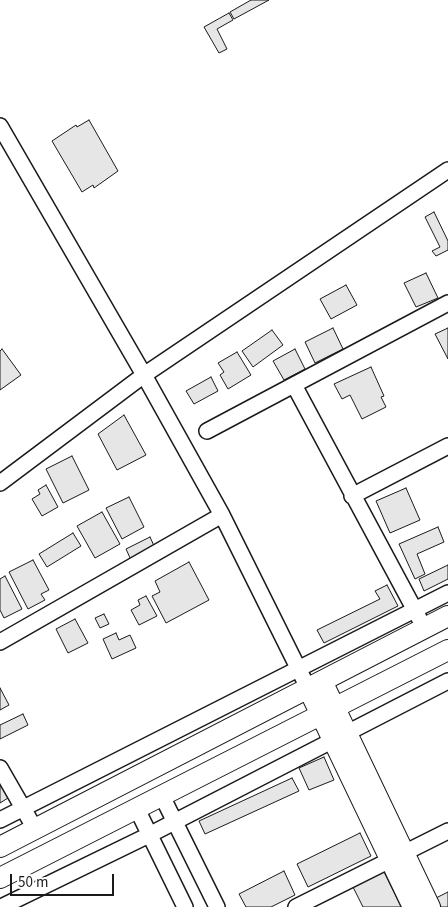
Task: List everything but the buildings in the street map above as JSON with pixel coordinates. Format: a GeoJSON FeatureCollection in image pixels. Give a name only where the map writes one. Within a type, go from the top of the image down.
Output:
{"type":"FeatureCollection","features":[{"type":"Feature","properties":{"kind":"main road"},"geometry":{"type":"LineString","coordinates":[[0,847],[448,616]]}},
{"type":"Feature","properties":{"kind":"main road"},"geometry":{"type":"LineString","coordinates":[[0,878],[448,650]]}},
{"type":"Feature","properties":{"kind":"main road"},"geometry":{"type":"LineString","coordinates":[[315,684],[396,857],[413,907]]}},
{"type":"Feature","properties":{"kind":"main road"},"geometry":{"type":"LineString","coordinates":[[396,857],[430,907]]}},
{"type":"Feature","properties":{"kind":"street"},"geometry":{"type":"LineString","coordinates":[[0,126],[144,375],[222,515],[299,669],[315,684]]}},
{"type":"Feature","properties":{"kind":"street"},"geometry":{"type":"LineString","coordinates":[[0,483],[144,375],[448,170]]}},
{"type":"Feature","properties":{"kind":"street"},"geometry":{"type":"LineString","coordinates":[[207,430],[448,303]]}},
{"type":"Feature","properties":{"kind":"street"},"geometry":{"type":"LineString","coordinates":[[294,385],[424,628]]}},
{"type":"Feature","properties":{"kind":"street"},"geometry":{"type":"LineString","coordinates":[[352,496],[448,446]]}},
{"type":"Feature","properties":{"kind":"street"},"geometry":{"type":"LineString","coordinates":[[0,642],[222,515]]}},
{"type":"Feature","properties":{"kind":"street"},"geometry":{"type":"LineString","coordinates":[[0,820],[448,593]]}},
{"type":"Feature","properties":{"kind":"street"},"geometry":{"type":"LineString","coordinates":[[1,907],[175,822],[448,681]]}},
{"type":"Feature","properties":{"kind":"street"},"geometry":{"type":"LineString","coordinates":[[0,768],[36,829]]}},
{"type":"Feature","properties":{"kind":"street"},"geometry":{"type":"LineString","coordinates":[[162,796],[217,907]]}},
{"type":"Feature","properties":{"kind":"street"},"geometry":{"type":"LineString","coordinates":[[137,809],[185,907]]}},
{"type":"Feature","properties":{"kind":"street"},"geometry":{"type":"LineString","coordinates":[[296,907],[448,831]]}}]}
